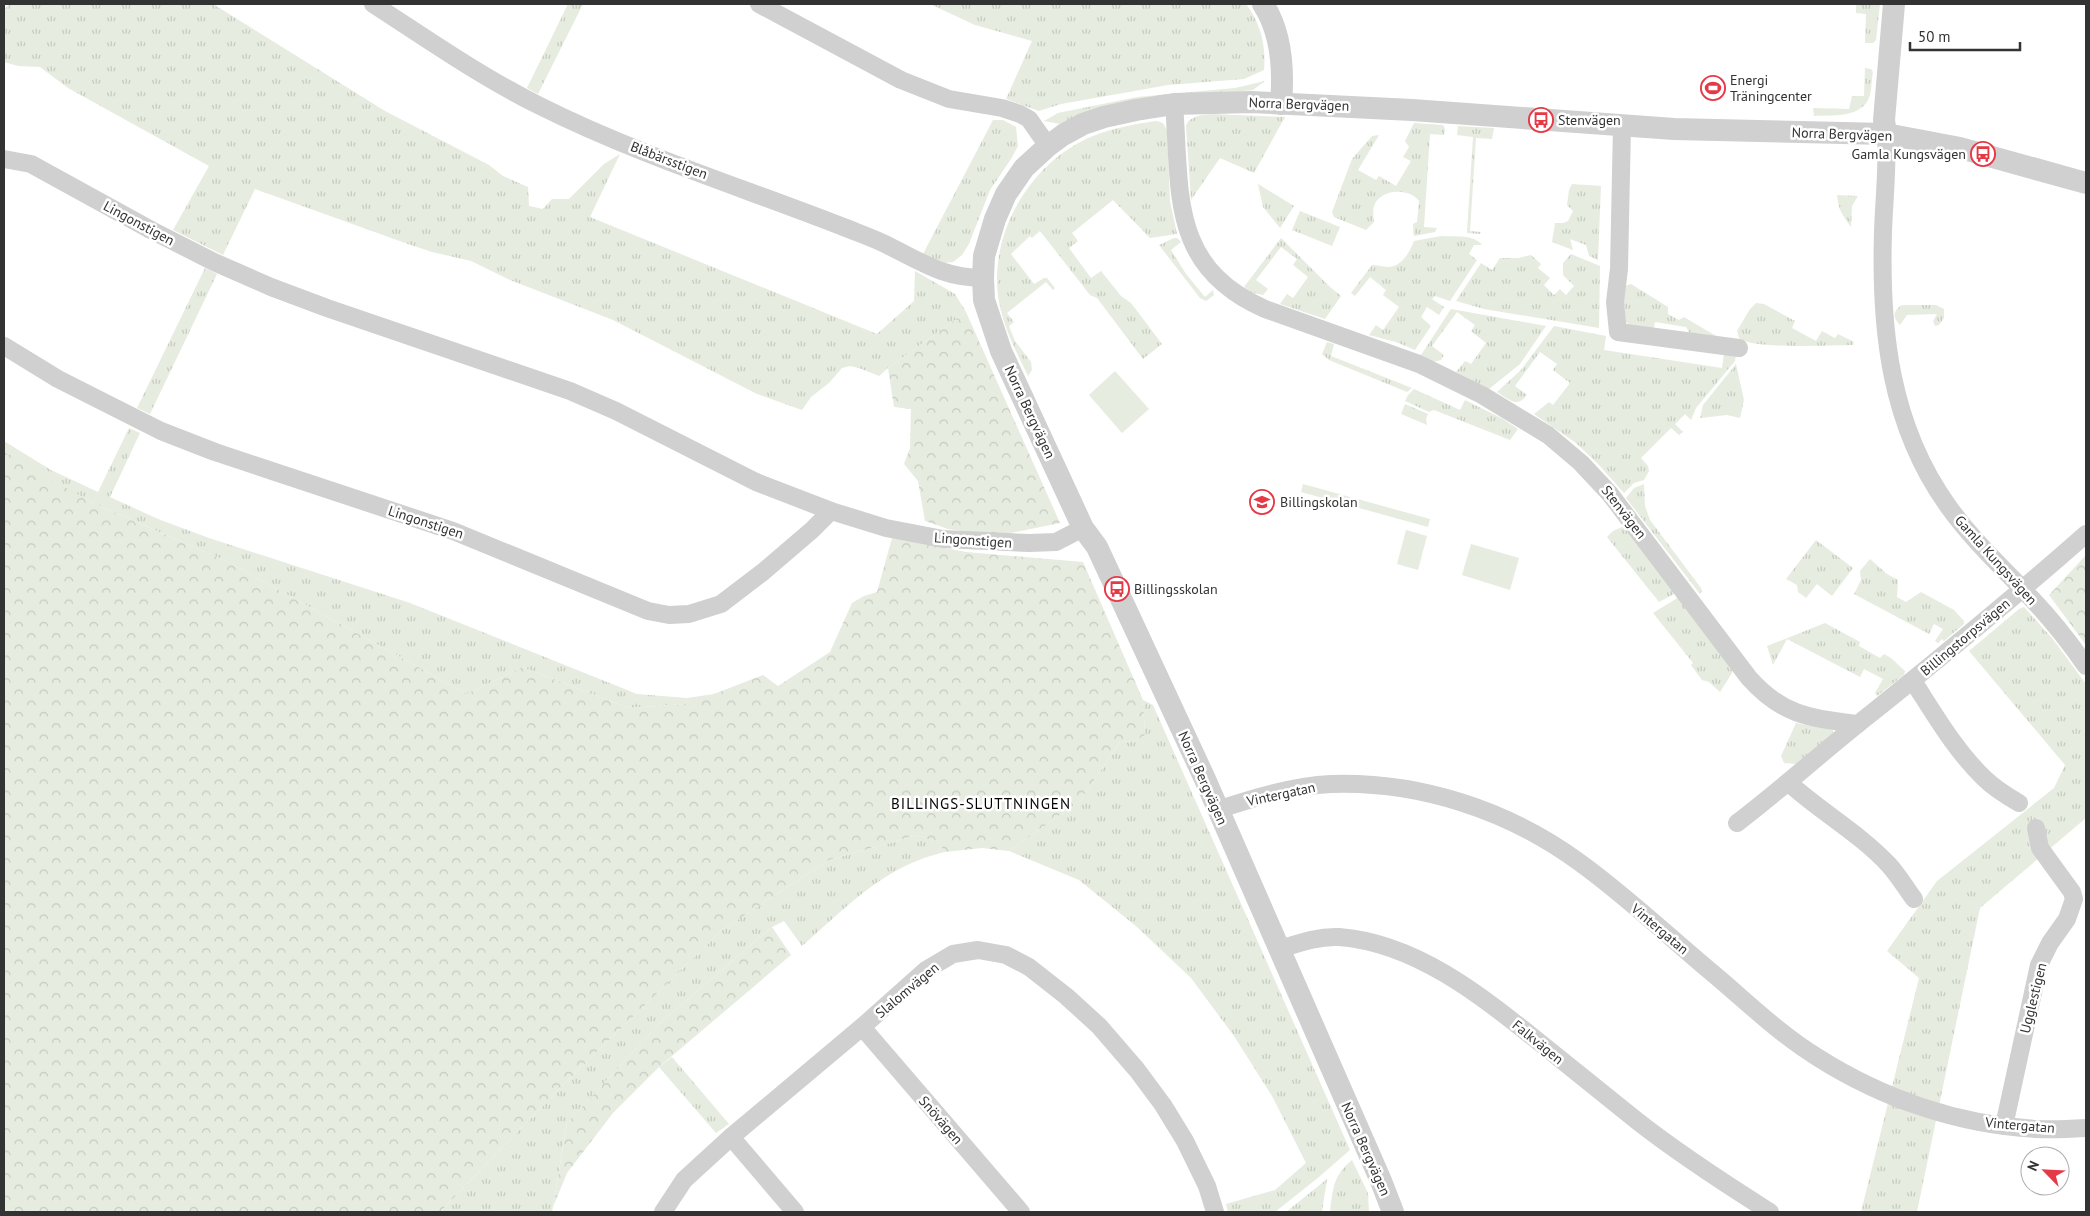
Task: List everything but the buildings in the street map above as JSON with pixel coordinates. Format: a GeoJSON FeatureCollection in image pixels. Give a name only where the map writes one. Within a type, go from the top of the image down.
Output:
{"type":"FeatureCollection","features":[{"type":"Feature","properties":{"kind":"street","name":"Blåbärsstigen"},"geometry":{"type":"LineString","coordinates":[[372,4],[498,84],[584,127],[864,235],[935,270],[957,276],[983,278]]}},
{"type":"Feature","properties":{"kind":"street"},"geometry":{"type":"LineString","coordinates":[[759,4],[909,84],[949,99],[1002,108],[1020,114],[1029,119],[1048,146]]}},
{"type":"Feature","properties":{"kind":"street"},"geometry":{"type":"LineString","coordinates":[[1263,4],[1273,19],[1280,51],[1282,76],[1281,104]]}},
{"type":"Feature","properties":{"kind":"street","name":"Gamla Kungsvägen"},"geometry":{"type":"LineString","coordinates":[[1894,4],[1884,120],[1886,134],[1884,314],[1893,383],[1900,409],[1930,479],[1947,505],[1967,532],[2031,598],[2086,666]]}},
{"type":"Feature","properties":{"kind":"street","name":"Norra Bergvägen"},"geometry":{"type":"LineString","coordinates":[[1393,1212],[1204,777],[1097,547],[1083,528],[1001,351],[984,300],[983,278],[988,237],[1006,194],[1024,168],[1048,146],[1083,124],[1104,117],[1174,104],[1251,102],[1412,110],[1622,126],[1754,132],[1886,134],[1960,148],[2086,182]]}},
{"type":"Feature","properties":{"kind":"street","name":"Stenvägen"},"geometry":{"type":"LineString","coordinates":[[1174,104],[1180,202],[1185,225],[1192,243],[1203,262],[1225,287],[1247,301],[1265,309],[1419,364],[1482,395],[1548,435],[1580,463],[1610,494],[1763,694],[1779,706],[1794,713],[1858,724]]}},
{"type":"Feature","properties":{"kind":"street"},"geometry":{"type":"LineString","coordinates":[[1622,126],[1619,269],[1615,302],[1618,332],[1739,348]]}},
{"type":"Feature","properties":{"kind":"street","name":"Lingonstigen"},"geometry":{"type":"LineString","coordinates":[[4,160],[31,164],[174,242],[271,287],[570,391],[616,411],[756,482],[831,512],[886,528],[943,540],[1056,542],[1083,528]]}},
{"type":"Feature","properties":{"kind":"street","name":"Lingonstigen"},"geometry":{"type":"LineString","coordinates":[[4,346],[58,379],[162,431],[215,452],[453,531],[646,611],[669,615],[689,614],[721,604],[762,572],[831,512]]}},
{"type":"Feature","properties":{"kind":"street","name":"Billingstorpsvägen"},"geometry":{"type":"LineString","coordinates":[[1737,822],[1789,783],[1858,724],[1913,681],[2086,534]]}},
{"type":"Feature","properties":{"kind":"street","name":"Billingstorpsvägen"},"geometry":{"type":"LineString","coordinates":[[1913,681],[1949,736],[1972,766],[1985,780],[2019,803]]}},
{"type":"Feature","properties":{"kind":"street"},"geometry":{"type":"LineString","coordinates":[[1789,783],[1872,848],[1890,866],[1914,899]]}},
{"type":"Feature","properties":{"kind":"street","name":"Vintergatan"},"geometry":{"type":"LineString","coordinates":[[1217,810],[1256,797],[1330,784],[1400,789],[1438,796],[1478,807],[1509,821],[1579,862],[1770,1022],[1815,1056],[1851,1077],[1914,1105],[1948,1115],[2004,1126],[2039,1129],[2086,1128]]}},
{"type":"Feature","properties":{"kind":"street","name":"Ugglestigen"},"geometry":{"type":"LineString","coordinates":[[2004,1126],[2039,965],[2050,942],[2067,918],[2074,899],[2072,892],[2040,848],[2036,828]]}},
{"type":"Feature","properties":{"kind":"street","name":"Falkvägen"},"geometry":{"type":"LineString","coordinates":[[1280,949],[1309,939],[1339,937],[1376,945],[1410,957],[1447,976],[1492,1005],[1678,1152],[1770,1212]]}},
{"type":"Feature","properties":{"kind":"street","name":"Slalomvägen"},"geometry":{"type":"LineString","coordinates":[[663,1212],[684,1180],[926,970],[953,954],[978,950],[1006,955],[1029,967],[1066,996],[1099,1026],[1137,1070],[1163,1105],[1185,1141],[1207,1186],[1215,1212]]}},
{"type":"Feature","properties":{"kind":"street","name":"Snövägen"},"geometry":{"type":"LineString","coordinates":[[862,1027],[1021,1212]]}},
{"type":"Feature","properties":{"kind":"street"},"geometry":{"type":"LineString","coordinates":[[731,1138],[795,1212]]}},
{"type":"Feature","properties":{"kind":"green space"},"geometry":{"type":"Polygon","coordinates":[[[9,4],[213,4],[385,111],[489,165],[503,176],[528,187],[529,206],[543,209],[552,199],[569,199],[604,164],[620,154],[590,217],[877,334],[914,301],[915,271],[955,294],[966,312],[879,376],[850,366],[842,368],[829,383],[811,397],[802,410],[757,394],[613,320],[510,280],[471,261],[408,244],[255,189],[223,255],[173,230],[209,166],[68,88],[40,67],[18,66],[4,62],[4,10],[9,4]]]}},
{"type":"Feature","properties":{"kind":"green space"},"geometry":{"type":"Polygon","coordinates":[[[568,4],[583,4],[538,94],[527,88],[568,4]]]}},
{"type":"Feature","properties":{"kind":"green space"},"geometry":{"type":"Polygon","coordinates":[[[930,4],[1246,4],[1259,27],[1263,43],[1264,70],[1244,79],[1168,85],[1061,104],[1039,111],[1006,99],[1032,41],[975,25],[930,4]]]}},
{"type":"Feature","properties":{"kind":"green space"},"geometry":{"type":"Polygon","coordinates":[[[1856,4],[1880,4],[1876,40],[1873,43],[1865,43],[1866,14],[1856,13],[1856,4]]]}},
{"type":"Feature","properties":{"kind":"green space"},"geometry":{"type":"Polygon","coordinates":[[[1865,68],[1871,69],[1873,72],[1871,90],[1864,106],[1851,113],[1814,116],[1813,108],[1849,109],[1852,96],[1864,96],[1865,68]]]}},
{"type":"Feature","properties":{"kind":"green space"},"geometry":{"type":"Polygon","coordinates":[[[1265,81],[1253,90],[1060,124],[1044,121],[1058,113],[1137,97],[1235,88],[1265,81]]]}},
{"type":"Feature","properties":{"kind":"green space"},"geometry":{"type":"Polygon","coordinates":[[[1208,114],[1285,117],[1254,173],[1220,158],[1191,200],[1186,126],[1189,121],[1200,115],[1208,114]]]}},
{"type":"Feature","properties":{"kind":"green space"},"geometry":{"type":"Polygon","coordinates":[[[993,120],[1003,120],[1016,127],[1018,146],[990,190],[969,244],[962,255],[953,262],[944,263],[923,254],[993,120]]]}},
{"type":"Feature","properties":{"kind":"green space"},"geometry":{"type":"Polygon","coordinates":[[[1156,121],[1163,123],[1167,130],[1170,201],[1177,234],[1150,238],[1113,200],[1072,233],[1078,241],[1069,248],[1091,278],[1101,271],[1121,296],[1131,303],[1162,344],[1143,359],[1097,298],[1090,295],[1040,231],[1032,238],[1030,236],[1011,254],[1034,284],[1047,278],[1055,288],[1053,290],[1046,282],[1007,313],[1014,322],[1009,326],[1015,341],[1031,362],[1032,370],[1028,376],[1004,321],[999,302],[997,276],[1000,251],[1007,226],[1018,203],[1050,163],[1071,148],[1093,136],[1108,131],[1156,121]]]}},
{"type":"Feature","properties":{"kind":"green space"},"geometry":{"type":"Polygon","coordinates":[[[1414,123],[1443,125],[1445,129],[1444,135],[1430,134],[1424,227],[1437,228],[1435,232],[1414,236],[1413,224],[1417,222],[1419,201],[1415,197],[1402,192],[1389,193],[1377,200],[1373,208],[1374,222],[1366,230],[1334,217],[1332,212],[1352,159],[1372,136],[1379,135],[1358,170],[1376,180],[1379,176],[1396,186],[1411,161],[1403,157],[1409,147],[1405,141],[1414,123]]]}},
{"type":"Feature","properties":{"kind":"green space"},"geometry":{"type":"Polygon","coordinates":[[[1458,126],[1494,128],[1492,139],[1476,138],[1470,231],[1481,232],[1480,234],[1467,233],[1473,137],[1457,135],[1458,126]]]}},
{"type":"Feature","properties":{"kind":"green space"},"geometry":{"type":"Polygon","coordinates":[[[1258,184],[1294,206],[1280,228],[1263,207],[1258,184]]]}},
{"type":"Feature","properties":{"kind":"green space"},"geometry":{"type":"Polygon","coordinates":[[[1572,184],[1601,186],[1598,260],[1589,256],[1586,245],[1570,239],[1573,250],[1552,242],[1555,223],[1568,221],[1573,211],[1567,205],[1569,190],[1572,184]]]}},
{"type":"Feature","properties":{"kind":"green space"},"geometry":{"type":"Polygon","coordinates":[[[1837,195],[1858,196],[1852,206],[1851,227],[1841,212],[1837,195]]]}},
{"type":"Feature","properties":{"kind":"green space"},"geometry":{"type":"Polygon","coordinates":[[[1300,211],[1340,227],[1332,246],[1292,230],[1300,211]]]}},
{"type":"Feature","properties":{"kind":"green space"},"geometry":{"type":"Polygon","coordinates":[[[1441,236],[1458,236],[1474,239],[1482,245],[1474,245],[1469,254],[1477,260],[1450,301],[1435,296],[1432,299],[1444,307],[1439,315],[1427,307],[1421,317],[1431,326],[1415,350],[1396,342],[1369,335],[1376,325],[1383,330],[1399,307],[1383,295],[1386,290],[1370,277],[1355,296],[1351,293],[1372,265],[1394,266],[1405,258],[1414,241],[1441,236]]]}},
{"type":"Feature","properties":{"kind":"green space"},"geometry":{"type":"Polygon","coordinates":[[[1174,238],[1181,242],[1171,250],[1186,274],[1205,297],[1213,290],[1214,295],[1206,301],[1200,298],[1159,245],[1174,238]]]}},
{"type":"Feature","properties":{"kind":"green space"},"geometry":{"type":"Polygon","coordinates":[[[1281,238],[1341,296],[1325,319],[1280,304],[1287,294],[1293,298],[1308,277],[1293,265],[1297,259],[1281,247],[1256,280],[1268,289],[1263,295],[1253,293],[1244,287],[1281,238]]]}},
{"type":"Feature","properties":{"kind":"green space"},"geometry":{"type":"Polygon","coordinates":[[[1571,254],[1600,266],[1599,328],[1484,309],[1456,301],[1481,263],[1492,270],[1500,258],[1518,258],[1531,255],[1541,264],[1538,268],[1550,278],[1544,285],[1554,295],[1560,289],[1566,295],[1574,286],[1563,275],[1563,263],[1571,254]]]}},
{"type":"Feature","properties":{"kind":"green space"},"geometry":{"type":"Polygon","coordinates":[[[205,268],[217,274],[150,414],[137,408],[205,268]]]}},
{"type":"Feature","properties":{"kind":"green space"},"geometry":{"type":"Polygon","coordinates":[[[1631,284],[1668,307],[1668,314],[1679,320],[1684,317],[1716,336],[1692,337],[1686,327],[1655,322],[1654,328],[1639,328],[1629,325],[1626,322],[1622,287],[1631,284]]]}},
{"type":"Feature","properties":{"kind":"green space"},"geometry":{"type":"Polygon","coordinates":[[[1756,303],[1764,304],[1795,321],[1792,328],[1816,341],[1822,331],[1835,338],[1838,334],[1854,342],[1853,345],[1775,345],[1747,342],[1739,338],[1737,331],[1750,309],[1756,303]]]}},
{"type":"Feature","properties":{"kind":"green space"},"geometry":{"type":"Polygon","coordinates":[[[1902,305],[1936,305],[1944,309],[1944,318],[1939,325],[1935,326],[1933,321],[1937,314],[1907,315],[1900,325],[1895,314],[1902,305]]]}},
{"type":"Feature","properties":{"kind":"green space"},"geometry":{"type":"Polygon","coordinates":[[[1451,309],[1546,326],[1520,364],[1489,389],[1456,372],[1465,361],[1471,364],[1486,343],[1471,331],[1475,325],[1457,312],[1432,346],[1444,355],[1441,360],[1433,362],[1421,355],[1451,309]]]}},
{"type":"Feature","properties":{"kind":"green space"},"geometry":{"type":"Polygon","coordinates":[[[966,312],[1060,523],[996,536],[948,529],[925,521],[918,481],[904,464],[910,448],[911,409],[894,407],[888,368],[966,312]]]}},
{"type":"Feature","properties":{"kind":"green space"},"geometry":{"type":"Polygon","coordinates":[[[1554,326],[1606,336],[1604,350],[1722,368],[1724,353],[1736,355],[1735,361],[1696,408],[1691,420],[1685,414],[1675,424],[1683,432],[1679,435],[1671,428],[1641,458],[1648,466],[1649,471],[1644,480],[1634,483],[1624,493],[1576,443],[1534,414],[1549,402],[1553,405],[1570,383],[1553,370],[1557,364],[1540,352],[1515,386],[1527,395],[1523,399],[1516,402],[1497,392],[1521,370],[1554,326]]]}},
{"type":"Feature","properties":{"kind":"green space"},"geometry":{"type":"Polygon","coordinates":[[[1327,342],[1334,344],[1331,356],[1412,388],[1407,392],[1329,360],[1322,354],[1327,342]]]}},
{"type":"Feature","properties":{"kind":"green space"},"geometry":{"type":"Polygon","coordinates":[[[1736,364],[1744,400],[1740,418],[1727,415],[1700,418],[1703,405],[1736,364]]]}},
{"type":"Feature","properties":{"kind":"green space"},"geometry":{"type":"Polygon","coordinates":[[[1115,371],[1149,409],[1122,433],[1089,395],[1115,371]]]}},
{"type":"Feature","properties":{"kind":"green space"},"geometry":{"type":"Polygon","coordinates":[[[1414,389],[1460,410],[1465,400],[1503,419],[1518,429],[1510,440],[1434,410],[1429,412],[1405,401],[1414,389]]]}},
{"type":"Feature","properties":{"kind":"green space"},"geometry":{"type":"Polygon","coordinates":[[[1405,404],[1428,414],[1426,419],[1427,425],[1401,414],[1405,404]]]}},
{"type":"Feature","properties":{"kind":"green space"},"geometry":{"type":"Polygon","coordinates":[[[129,428],[140,433],[110,497],[158,519],[209,538],[410,603],[637,694],[687,698],[685,704],[629,708],[522,667],[467,694],[228,562],[93,503],[4,454],[4,441],[51,470],[98,492],[129,428]]]}},
{"type":"Feature","properties":{"kind":"green space"},"geometry":{"type":"Polygon","coordinates":[[[5,453],[93,503],[228,562],[467,694],[522,667],[629,708],[685,704],[687,698],[714,694],[763,675],[778,686],[830,652],[852,603],[864,596],[877,592],[892,538],[966,552],[1083,562],[1143,700],[1145,735],[1135,741],[1120,742],[1080,801],[1009,851],[982,848],[945,852],[939,843],[917,835],[829,860],[722,930],[565,1083],[440,1212],[4,1212],[5,453]]]}},
{"type":"Feature","properties":{"kind":"green space"},"geometry":{"type":"Polygon","coordinates":[[[1303,484],[1430,519],[1428,527],[1301,492],[1303,484]]]}},
{"type":"Feature","properties":{"kind":"green space"},"geometry":{"type":"Polygon","coordinates":[[[1644,484],[1645,506],[1650,520],[1701,588],[1700,594],[1626,498],[1634,488],[1644,484]]]}},
{"type":"Feature","properties":{"kind":"green space"},"geometry":{"type":"Polygon","coordinates":[[[1622,527],[1626,529],[1676,593],[1659,602],[1607,537],[1613,531],[1622,527]]]}},
{"type":"Feature","properties":{"kind":"green space"},"geometry":{"type":"Polygon","coordinates":[[[1406,530],[1427,536],[1418,570],[1397,564],[1406,530]]]}},
{"type":"Feature","properties":{"kind":"green space"},"geometry":{"type":"Polygon","coordinates":[[[1816,540],[1853,568],[1832,596],[1817,584],[1806,598],[1798,592],[1797,585],[1786,579],[1816,540]]]}},
{"type":"Feature","properties":{"kind":"green space"},"geometry":{"type":"Polygon","coordinates":[[[1471,544],[1519,558],[1510,590],[1462,575],[1471,544]]]}},
{"type":"Feature","properties":{"kind":"green space"},"geometry":{"type":"Polygon","coordinates":[[[2086,555],[2086,645],[2049,595],[2086,555]]]}},
{"type":"Feature","properties":{"kind":"green space"},"geometry":{"type":"Polygon","coordinates":[[[1870,559],[1887,574],[1898,580],[1897,597],[1906,602],[1921,592],[1954,610],[1964,621],[1964,624],[1944,641],[1942,639],[1938,643],[1935,641],[1943,629],[1934,624],[1929,634],[1854,594],[1861,580],[1860,571],[1870,559]]]}},
{"type":"Feature","properties":{"kind":"green space"},"geometry":{"type":"Polygon","coordinates":[[[1679,597],[1732,670],[1720,692],[1709,682],[1702,680],[1691,665],[1693,663],[1653,613],[1679,597]]]}},
{"type":"Feature","properties":{"kind":"green space"},"geometry":{"type":"Polygon","coordinates":[[[2024,607],[2052,638],[2086,684],[2086,818],[1980,908],[1917,1212],[1861,1212],[1919,978],[1887,951],[1937,881],[2054,788],[2065,765],[1969,651],[2019,609],[2024,607]]]}},
{"type":"Feature","properties":{"kind":"green space"},"geometry":{"type":"Polygon","coordinates":[[[1825,623],[1860,642],[1859,646],[1880,658],[1884,654],[1891,658],[1905,671],[1904,675],[1877,696],[1875,693],[1883,679],[1864,669],[1860,677],[1787,639],[1773,665],[1767,646],[1825,623]]]}},
{"type":"Feature","properties":{"kind":"green space"},"geometry":{"type":"Polygon","coordinates":[[[1143,700],[1153,705],[1350,1150],[1275,1212],[1228,1212],[1226,1204],[1275,1190],[1306,1163],[1272,1096],[1234,1036],[1191,978],[1137,927],[1079,880],[1009,851],[1080,801],[1120,742],[1135,741],[1145,735],[1143,700]]]}},
{"type":"Feature","properties":{"kind":"green space"},"geometry":{"type":"Polygon","coordinates":[[[1796,723],[1832,730],[1832,736],[1796,764],[1784,763],[1781,756],[1796,723]]]}},
{"type":"Feature","properties":{"kind":"green space"},"geometry":{"type":"Polygon","coordinates":[[[917,835],[940,843],[945,852],[923,858],[885,877],[851,903],[802,946],[784,921],[772,927],[660,1023],[567,1123],[552,1212],[440,1212],[565,1083],[722,930],[829,860],[917,835]]]}},
{"type":"Feature","properties":{"kind":"green space"},"geometry":{"type":"Polygon","coordinates":[[[772,927],[791,955],[659,1067],[613,1113],[567,1173],[553,1207],[567,1123],[660,1023],[772,927]]]}},
{"type":"Feature","properties":{"kind":"green space"},"geometry":{"type":"Polygon","coordinates":[[[672,1057],[729,1124],[716,1133],[659,1067],[672,1057]]]}},
{"type":"Feature","properties":{"kind":"green space"},"geometry":{"type":"Polygon","coordinates":[[[1352,1160],[1368,1193],[1369,1212],[1330,1212],[1337,1177],[1352,1160]]]}},
{"type":"Feature","properties":{"kind":"green space"},"geometry":{"type":"Polygon","coordinates":[[[1327,1179],[1322,1212],[1286,1212],[1327,1179]]]}},
{"type":"Feature","properties":{"kind":"place","name":"Energi Träningcenter"},"geometry":{"type":"Point","coordinates":[1713,88]}},
{"type":"Feature","properties":{"kind":"place","name":"Stenvägen"},"geometry":{"type":"Point","coordinates":[1541,120]}},
{"type":"Feature","properties":{"kind":"place","name":"Gamla Kungsvägen"},"geometry":{"type":"Point","coordinates":[1983,154]}},
{"type":"Feature","properties":{"kind":"place","name":"Billingskolan"},"geometry":{"type":"Point","coordinates":[1262,502]}},
{"type":"Feature","properties":{"kind":"place","name":"Billingsskolan"},"geometry":{"type":"Point","coordinates":[1117,589]}},
{"type":"Feature","properties":{"kind":"district","name":"BILLINGS-SLUTTNINGEN"},"geometry":{"type":"Point","coordinates":[981,804]}}]}
